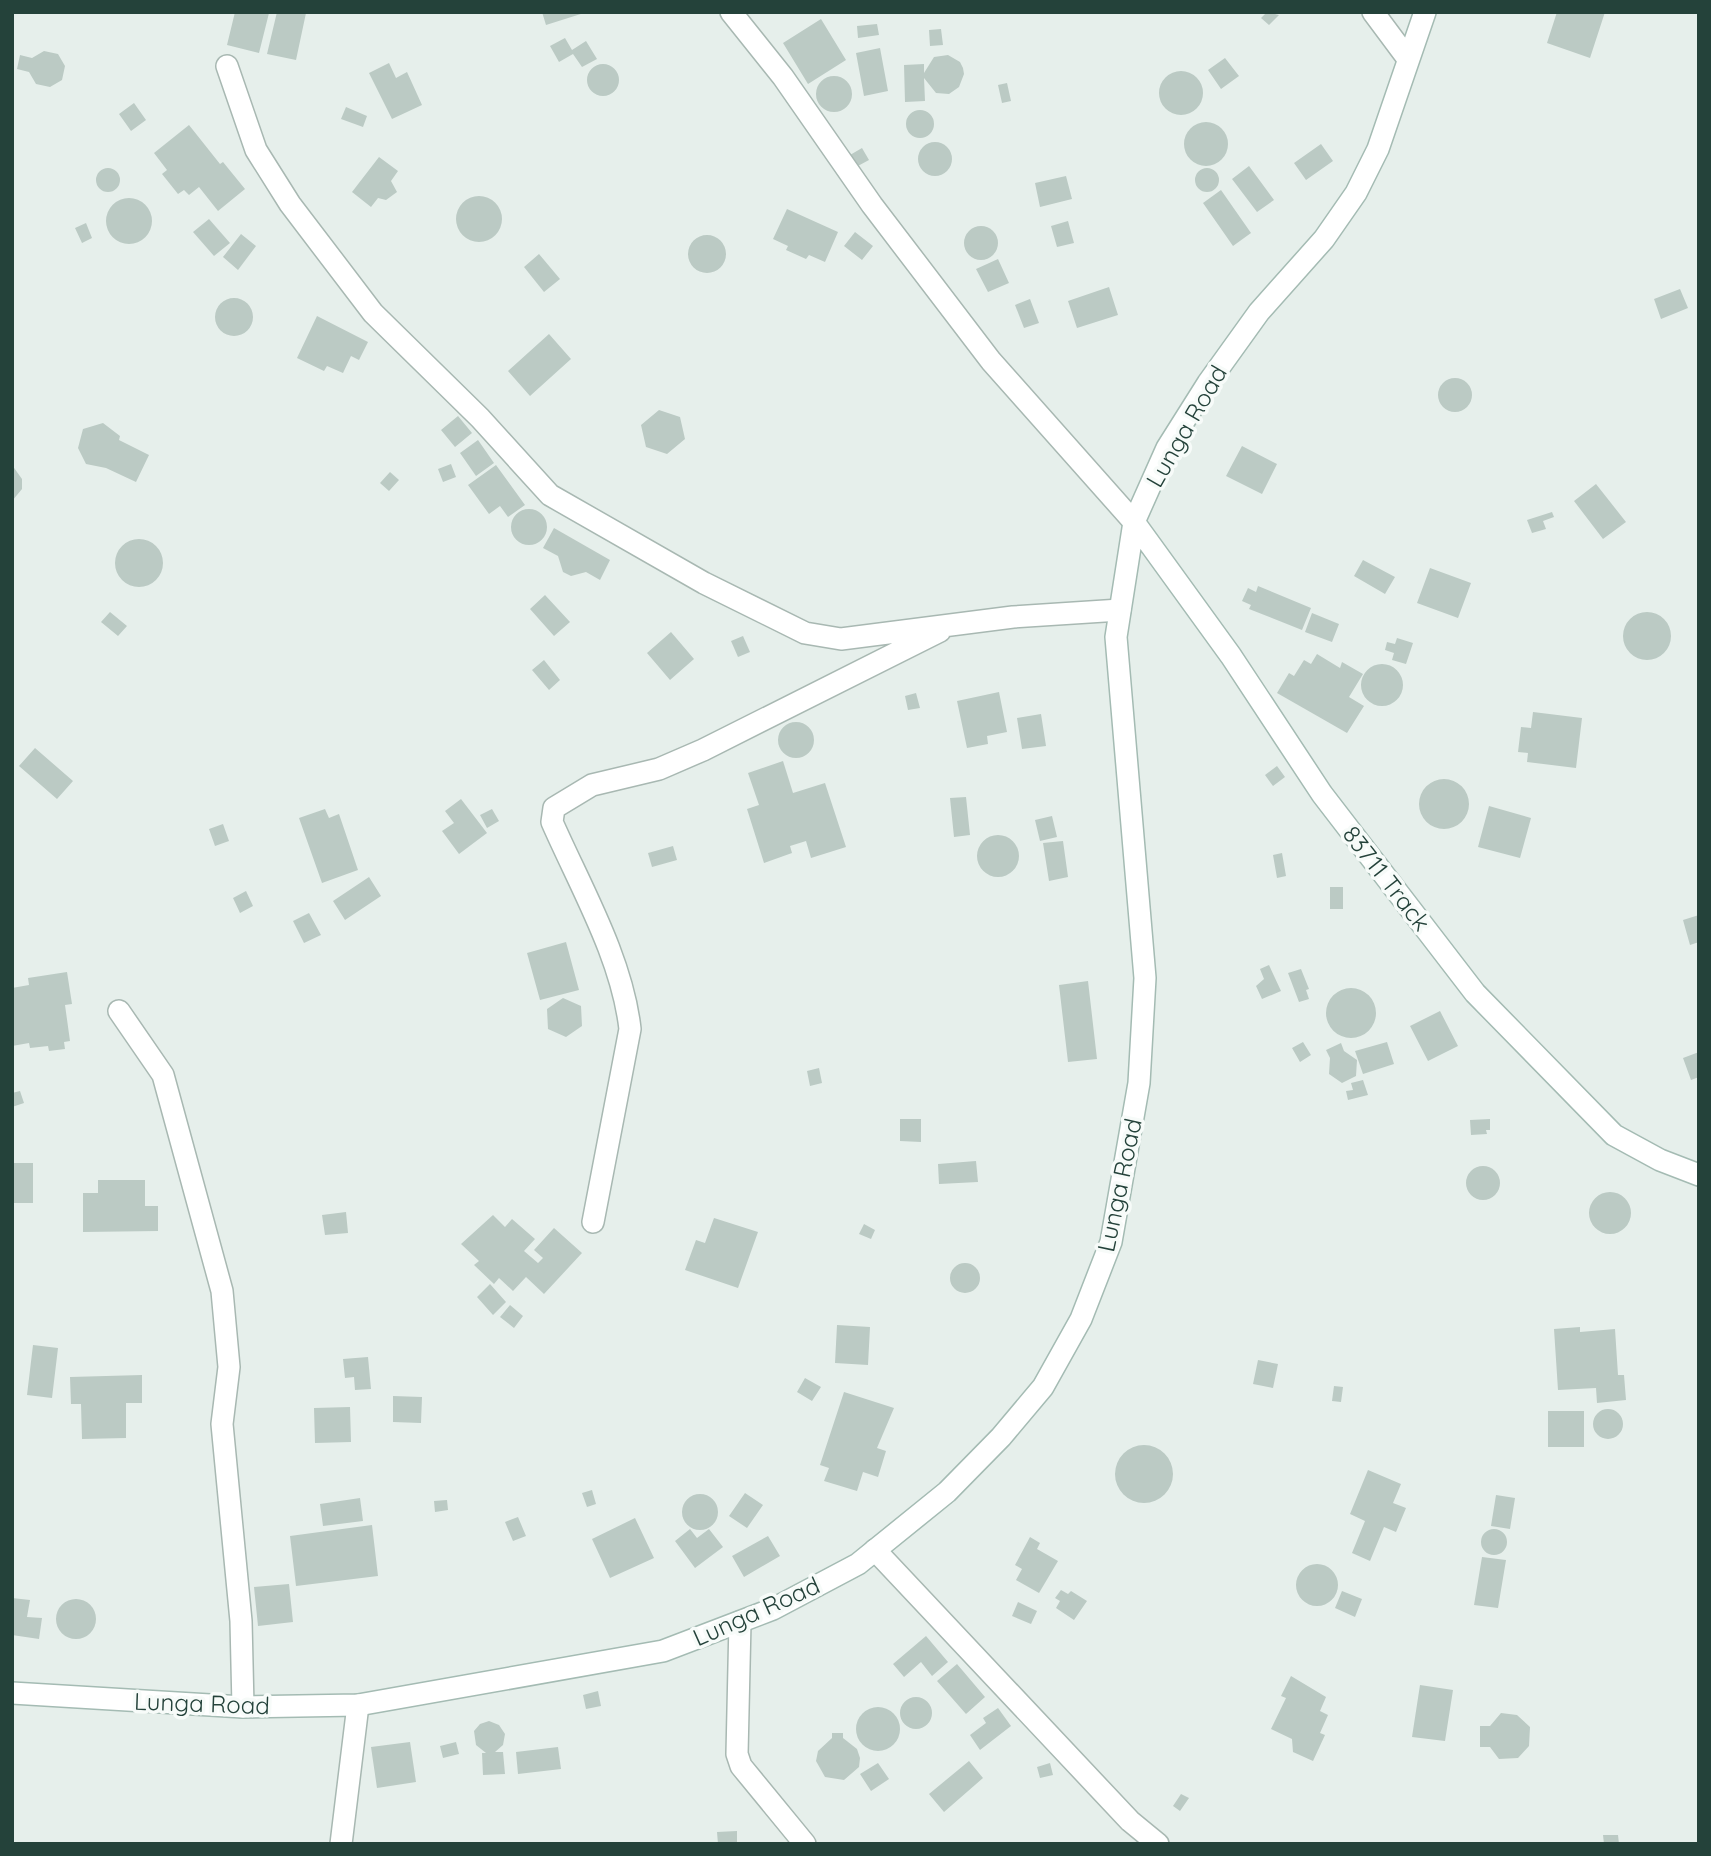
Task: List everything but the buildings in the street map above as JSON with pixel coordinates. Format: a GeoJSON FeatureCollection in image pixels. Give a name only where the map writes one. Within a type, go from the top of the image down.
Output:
{"type":"FeatureCollection","features":[{"type":"Feature","properties":{"kind":"street","name":"83711 Track"},"geometry":{"type":"LineString","coordinates":[[731,12],[783,77],[872,205],[991,361],[1134,522],[1231,656],[1322,794],[1475,993],[1614,1135],[1660,1160],[1699,1175]]}},
{"type":"Feature","properties":{"kind":"street"},"geometry":{"type":"LineString","coordinates":[[1373,12],[1408,60]]}},
{"type":"Feature","properties":{"kind":"street","name":"Lunga Road"},"geometry":{"type":"LineString","coordinates":[[12,1693],[243,1707],[358,1705],[663,1651],[773,1609],[858,1564],[947,1492],[1001,1437],[1043,1387],[1081,1319],[1111,1241],[1139,1083],[1145,978],[1116,637],[1134,522],[1167,448],[1208,383],[1259,312],[1324,239],[1356,193],[1378,149],[1408,60],[1416,22],[1425,12]]}},
{"type":"Feature","properties":{"kind":"street"},"geometry":{"type":"LineString","coordinates":[[227,66],[256,150],[290,204],[373,313],[480,418],[550,495],[656,556],[805,633],[841,639],[1013,617],[1120,611]]}},
{"type":"Feature","properties":{"kind":"street"},"geometry":{"type":"LineString","coordinates":[[593,1222],[630,1029],[628,1008],[614,963],[552,822],[554,808],[592,785],[659,769],[703,750],[953,625]]}},
{"type":"Feature","properties":{"kind":"street"},"geometry":{"type":"LineString","coordinates":[[119,1011],[163,1075],[222,1291],[229,1367],[222,1424],[242,1621],[243,1707]]}},
{"type":"Feature","properties":{"kind":"street"},"geometry":{"type":"LineString","coordinates":[[875,1550],[1130,1821],[1158,1844]]}},
{"type":"Feature","properties":{"kind":"street"},"geometry":{"type":"LineString","coordinates":[[740,1622],[737,1754],[741,1766],[805,1844]]}},
{"type":"Feature","properties":{"kind":"street"},"geometry":{"type":"LineString","coordinates":[[341,1844],[358,1705]]}}]}
